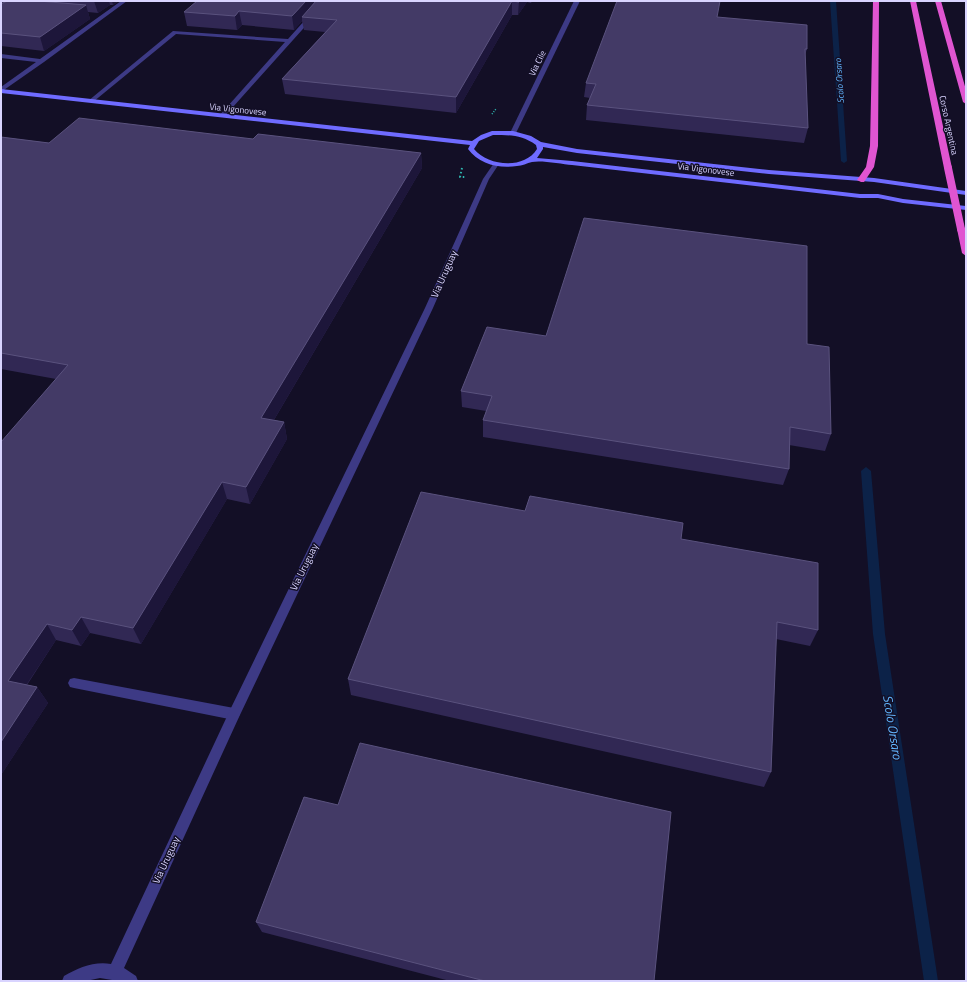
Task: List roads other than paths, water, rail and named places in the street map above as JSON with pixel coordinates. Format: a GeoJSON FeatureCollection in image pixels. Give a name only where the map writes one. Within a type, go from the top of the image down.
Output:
{"type":"FeatureCollection","features":[{"type":"Feature","properties":{"kind":"highway"},"geometry":{"type":"LineString","coordinates":[[865,185],[874,146],[876,1]]}},
{"type":"Feature","properties":{"kind":"highway","name":"Corso Argentina"},"geometry":{"type":"LineString","coordinates":[[913,1],[966,253]]}},
{"type":"Feature","properties":{"kind":"highway"},"geometry":{"type":"LineString","coordinates":[[938,1],[966,102]]}},
{"type":"Feature","properties":{"kind":"main road","name":"Via Vigonovese"},"geometry":{"type":"LineString","coordinates":[[1,90],[473,143]]}},
{"type":"Feature","properties":{"kind":"main road","name":"Via Vigonovese"},"geometry":{"type":"LineString","coordinates":[[878,196],[865,185],[769,172],[577,151],[538,144],[529,137],[513,133],[492,133],[476,140],[471,149],[473,154],[486,162],[496,164],[516,164],[532,160],[572,163],[860,196],[878,196],[903,202],[966,208]]}},
{"type":"Feature","properties":{"kind":"main road"},"geometry":{"type":"LineString","coordinates":[[532,160],[539,153],[540,149],[538,144]]}},
{"type":"Feature","properties":{"kind":"main road","name":"Via Vigonovese"},"geometry":{"type":"LineString","coordinates":[[865,185],[874,180],[966,193]]}},
{"type":"Feature","properties":{"kind":"street"},"geometry":{"type":"LineString","coordinates":[[1,90],[124,1]]}},
{"type":"Feature","properties":{"kind":"street"},"geometry":{"type":"LineString","coordinates":[[222,116],[325,1]]}},
{"type":"Feature","properties":{"kind":"street","name":"Via Cile"},"geometry":{"type":"LineString","coordinates":[[513,133],[577,1]]}},
{"type":"Feature","properties":{"kind":"street"},"geometry":{"type":"LineString","coordinates":[[93,17],[101,17]]}},
{"type":"Feature","properties":{"kind":"street"},"geometry":{"type":"LineString","coordinates":[[91,101],[175,32],[290,41]]}},
{"type":"Feature","properties":{"kind":"street"},"geometry":{"type":"LineString","coordinates":[[1,56],[42,61]]}},
{"type":"Feature","properties":{"kind":"street","name":"Via Uruguay"},"geometry":{"type":"LineString","coordinates":[[115,971],[234,714],[429,308],[486,179],[496,164]]}},
{"type":"Feature","properties":{"kind":"street"},"geometry":{"type":"LineString","coordinates":[[74,683],[234,714]]}},
{"type":"Feature","properties":{"kind":"street"},"geometry":{"type":"LineString","coordinates":[[69,981],[84,973],[100,970],[115,971],[131,981]]}},
{"type":"Feature","properties":{"kind":"waterway","name":"Scolo Orsaro"},"geometry":{"type":"LineString","coordinates":[[833,1],[844,161]]}},
{"type":"Feature","properties":{"kind":"waterway","name":"Scolo Orsaro"},"geometry":{"type":"LineString","coordinates":[[866,471],[879,634],[931,981]]}}]}
